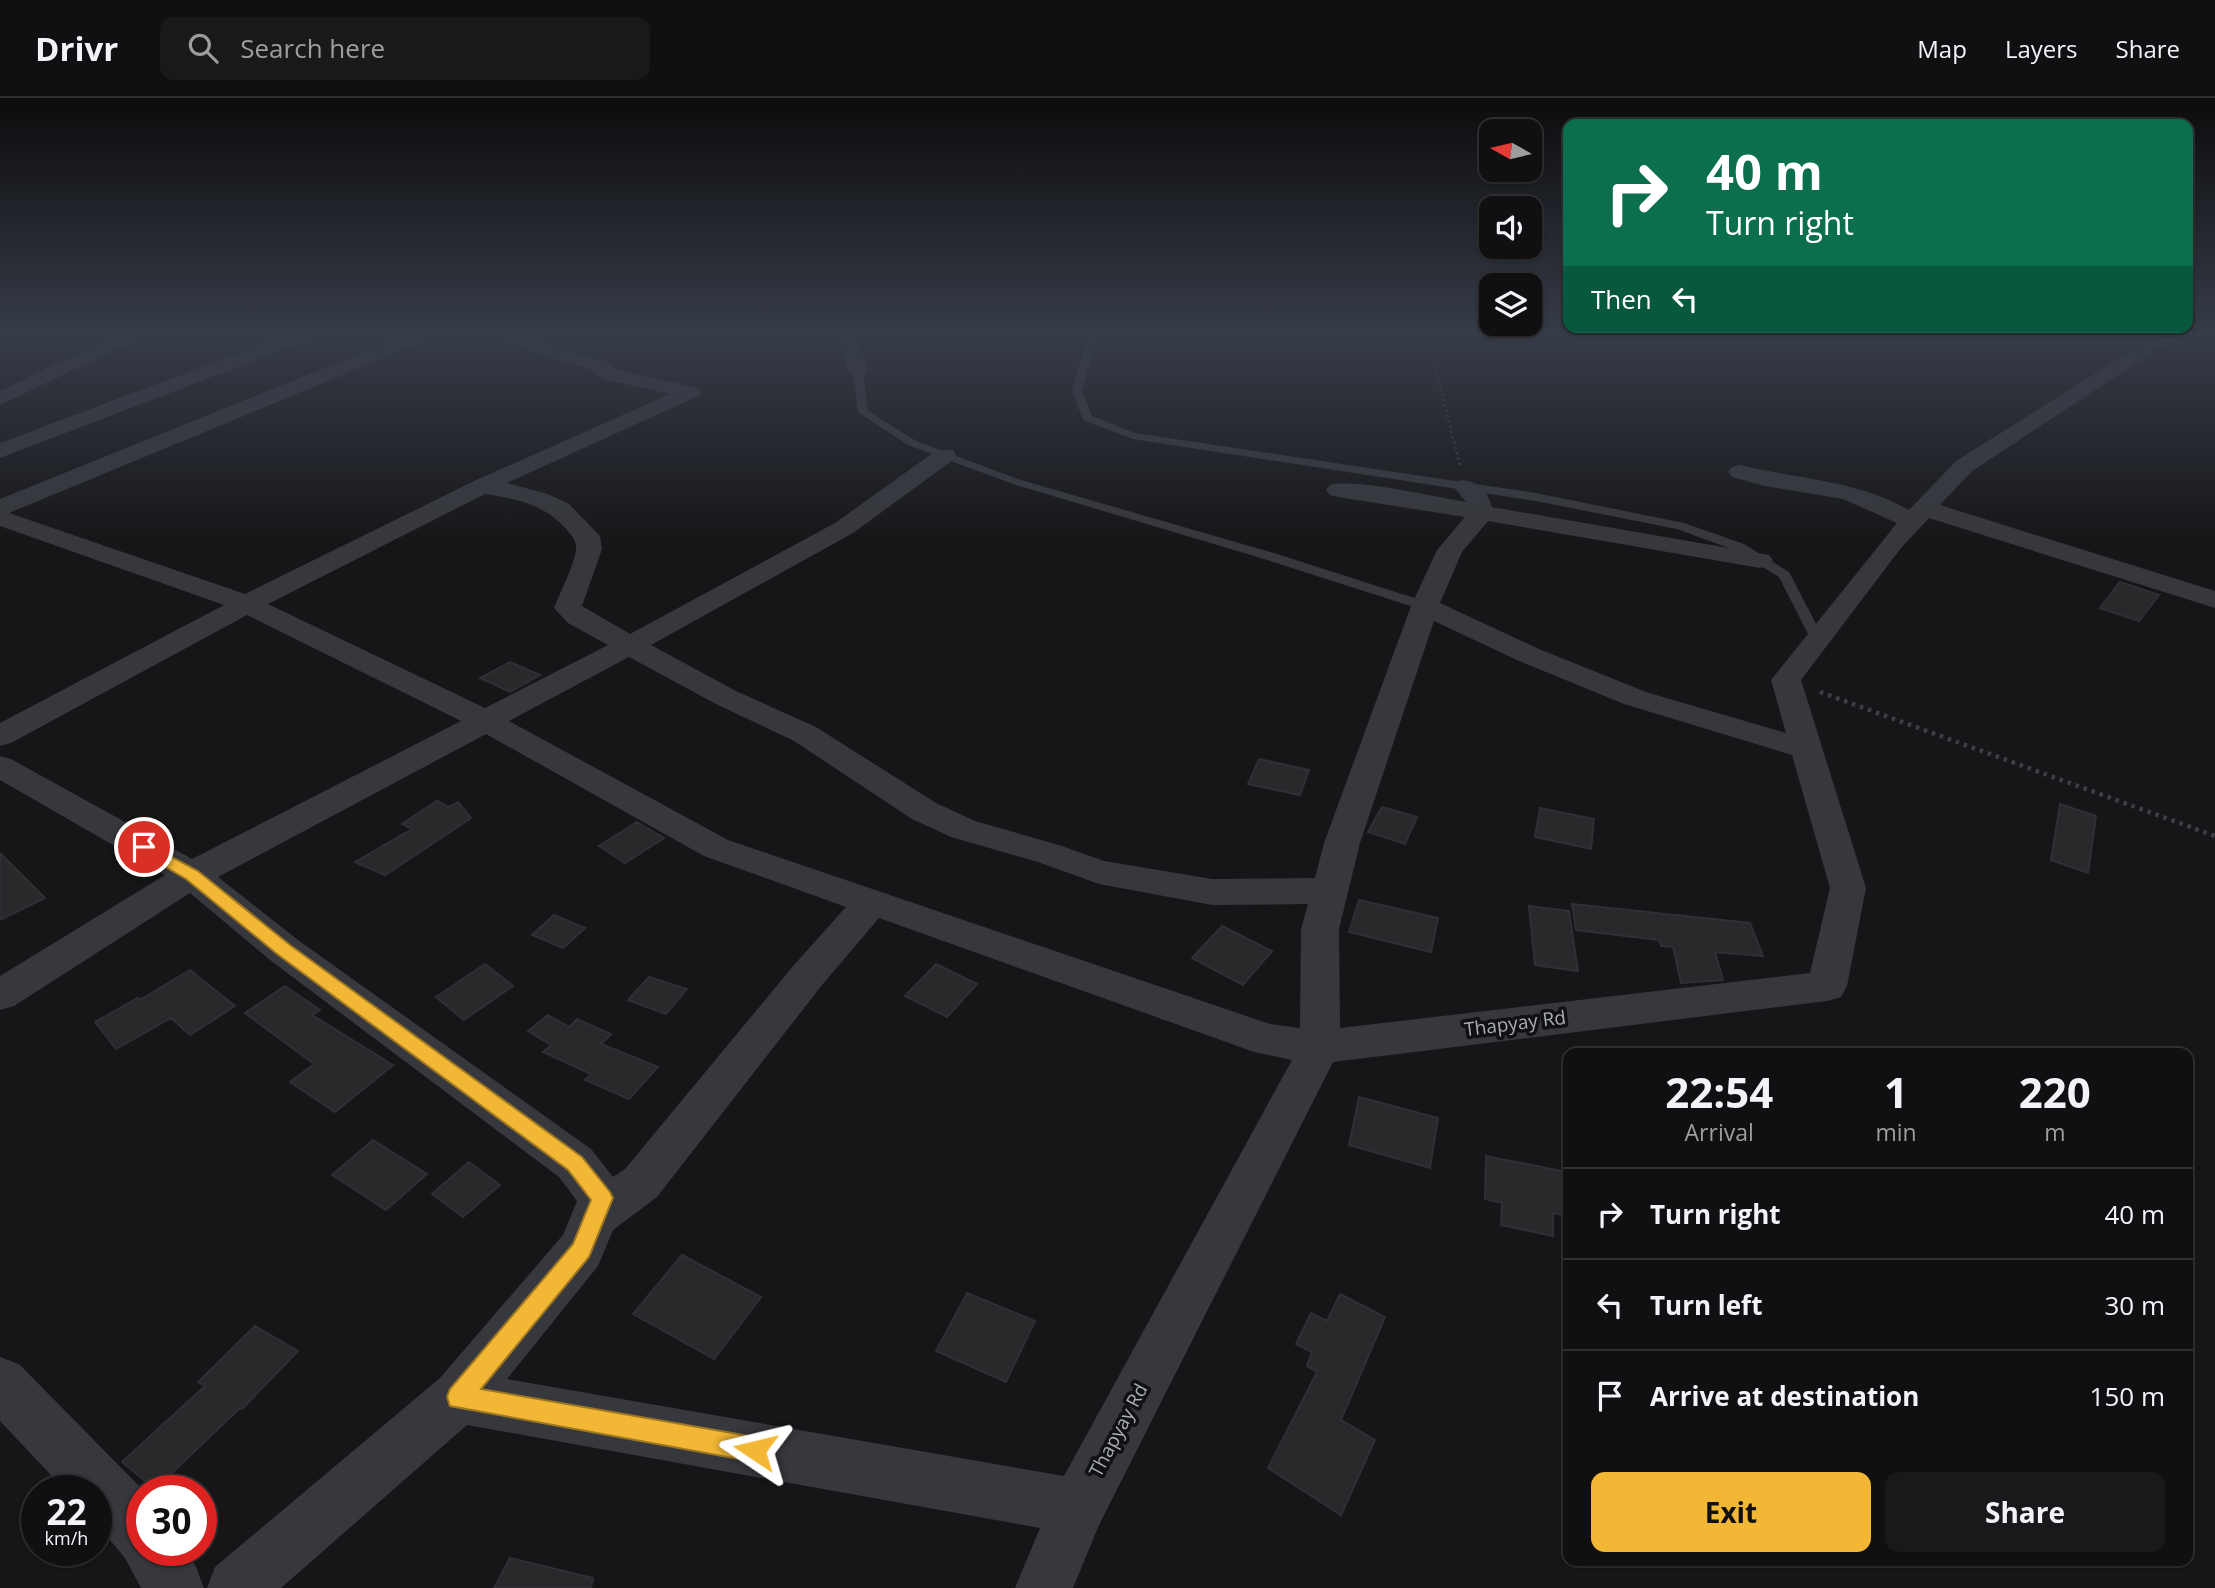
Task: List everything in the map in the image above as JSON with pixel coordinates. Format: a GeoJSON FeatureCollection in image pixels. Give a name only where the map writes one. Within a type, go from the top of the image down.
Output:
{"type":"FeatureCollection","features":[{"type":"Feature","properties":{"kind":"street"},"geometry":{"type":"LineString","coordinates":[[0,451],[122,405]]}},
{"type":"Feature","properties":{"kind":"street"},"geometry":{"type":"LineString","coordinates":[[0,508],[252,405]]}},
{"type":"Feature","properties":{"kind":"street"},"geometry":{"type":"LineString","coordinates":[[0,736],[247,604],[482,486],[663,405]]}},
{"type":"Feature","properties":{"kind":"street"},"geometry":{"type":"LineString","coordinates":[[1786,680],[1909,525],[1964,466],[2061,405]]}},
{"type":"Feature","properties":{"kind":"street"},"geometry":{"type":"LineString","coordinates":[[0,995],[192,875],[631,644],[844,528],[945,455]]}},
{"type":"Feature","properties":{"kind":"street"},"geometry":{"type":"LineString","coordinates":[[1740,472],[1759,479],[1841,490],[1882,504],[1909,525],[2215,600]]}},
{"type":"Feature","properties":{"kind":"street"},"geometry":{"type":"LineString","coordinates":[[482,486],[516,492],[554,505],[568,515],[575,527],[587,536],[589,549],[569,608],[590,624],[631,644],[654,660],[805,734],[924,811],[963,828],[1100,872],[1212,891],[1329,891]]}},
{"type":"Feature","properties":{"kind":"street"},"geometry":{"type":"LineString","coordinates":[[1465,486],[1478,500],[1481,514]]}},
{"type":"Feature","properties":{"kind":"street"},"geometry":{"type":"LineString","coordinates":[[1338,490],[1381,495],[1760,560]]}},
{"type":"Feature","properties":{"kind":"street"},"geometry":{"type":"LineString","coordinates":[[0,518],[247,604],[484,720],[716,848],[1269,1040],[1320,1046],[1320,929],[1342,843],[1425,606],[1450,550],[1481,514]]}},
{"type":"Feature","properties":{"kind":"street"},"geometry":{"type":"LineString","coordinates":[[1425,606],[1530,655],[1635,698],[1807,750]]}},
{"type":"Feature","properties":{"kind":"street","name":"Thapyay Rd"},"geometry":{"type":"LineString","coordinates":[[1044,1588],[1078,1507],[1320,1046],[1827,986],[1848,888],[1786,680]]}},
{"type":"Feature","properties":{"kind":"street"},"geometry":{"type":"LineString","coordinates":[[0,766],[192,875],[284,950],[575,1163],[603,1198],[581,1250],[459,1397],[236,1588]]}},
{"type":"Feature","properties":{"kind":"street"},"geometry":{"type":"LineString","coordinates":[[596,1215],[641,1183],[808,975],[872,902]]}},
{"type":"Feature","properties":{"kind":"street"},"geometry":{"type":"LineString","coordinates":[[0,1383],[126,1513]]}},
{"type":"Feature","properties":{"kind":"street"},"geometry":{"type":"LineString","coordinates":[[459,1397],[1078,1507]]}},
{"type":"Feature","properties":{"kind":"street"},"geometry":{"type":"LineString","coordinates":[[161,1566],[175,1588]]}},
{"type":"Feature","properties":{"kind":"lane"},"geometry":{"type":"LineString","coordinates":[[862,405],[863,412],[912,443],[1017,482],[1269,556],[1425,606]]}},
{"type":"Feature","properties":{"kind":"lane"},"geometry":{"type":"LineString","coordinates":[[1082,405],[1087,418],[1133,436],[1535,497],[1681,526],[1739,547],[1784,575],[1818,639]]}},
{"type":"Feature","properties":{"kind":"path"},"geometry":{"type":"LineString","coordinates":[[1444,405],[1465,486]]}},
{"type":"Feature","properties":{"kind":"path"},"geometry":{"type":"LineString","coordinates":[[1786,680],[2215,836]]}},
{"type":"Feature","properties":{"kind":"building"},"geometry":{"type":"Polygon","coordinates":[[[2120,582],[2159,595],[2139,621],[2100,608],[2120,582]]]}},
{"type":"Feature","properties":{"kind":"building"},"geometry":{"type":"Polygon","coordinates":[[[510,662],[540,675],[510,692],[480,678],[510,662]]]}},
{"type":"Feature","properties":{"kind":"building"},"geometry":{"type":"Polygon","coordinates":[[[1259,759],[1309,770],[1300,795],[1248,784],[1259,759]]]}},
{"type":"Feature","properties":{"kind":"building"},"geometry":{"type":"Polygon","coordinates":[[[437,801],[449,807],[458,802],[471,818],[385,875],[355,862],[412,829],[402,824],[437,801]]]}},
{"type":"Feature","properties":{"kind":"building"},"geometry":{"type":"Polygon","coordinates":[[[2060,804],[2096,816],[2088,873],[2051,860],[2060,804]]]}},
{"type":"Feature","properties":{"kind":"building"},"geometry":{"type":"Polygon","coordinates":[[[1382,807],[1417,817],[1405,844],[1368,832],[1382,807]]]}},
{"type":"Feature","properties":{"kind":"building"},"geometry":{"type":"Polygon","coordinates":[[[1540,808],[1594,819],[1591,849],[1535,837],[1540,808]]]}},
{"type":"Feature","properties":{"kind":"building"},"geometry":{"type":"Polygon","coordinates":[[[637,822],[664,838],[625,863],[599,846],[637,822]]]}},
{"type":"Feature","properties":{"kind":"building"},"geometry":{"type":"Polygon","coordinates":[[[0,853],[45,898],[0,920],[0,853]]]}},
{"type":"Feature","properties":{"kind":"building"},"geometry":{"type":"Polygon","coordinates":[[[1359,900],[1438,918],[1431,952],[1349,932],[1359,900]]]}},
{"type":"Feature","properties":{"kind":"building"},"geometry":{"type":"Polygon","coordinates":[[[1572,904],[1750,923],[1763,956],[1715,952],[1723,980],[1681,983],[1673,947],[1661,946],[1659,940],[1576,930],[1572,904]]]}},
{"type":"Feature","properties":{"kind":"building"},"geometry":{"type":"Polygon","coordinates":[[[1529,906],[1569,911],[1578,971],[1535,965],[1529,906]]]}},
{"type":"Feature","properties":{"kind":"building"},"geometry":{"type":"Polygon","coordinates":[[[554,915],[585,928],[563,948],[532,935],[554,915]]]}},
{"type":"Feature","properties":{"kind":"building"},"geometry":{"type":"Polygon","coordinates":[[[1222,926],[1272,951],[1243,985],[1192,958],[1222,926]]]}},
{"type":"Feature","properties":{"kind":"building"},"geometry":{"type":"Polygon","coordinates":[[[485,964],[513,986],[464,1020],[436,997],[485,964]]]}},
{"type":"Feature","properties":{"kind":"building"},"geometry":{"type":"Polygon","coordinates":[[[936,964],[977,984],[947,1017],[905,996],[936,964]]]}},
{"type":"Feature","properties":{"kind":"building"},"geometry":{"type":"Polygon","coordinates":[[[190,970],[235,1006],[190,1035],[171,1018],[116,1049],[95,1022],[138,998],[140,1000],[190,970]]]}},
{"type":"Feature","properties":{"kind":"building"},"geometry":{"type":"Polygon","coordinates":[[[649,977],[687,989],[666,1014],[628,1000],[649,977]]]}},
{"type":"Feature","properties":{"kind":"building"},"geometry":{"type":"Polygon","coordinates":[[[285,986],[320,1010],[312,1015],[393,1065],[335,1112],[290,1082],[314,1064],[245,1013],[285,986]]]}},
{"type":"Feature","properties":{"kind":"building"},"geometry":{"type":"Polygon","coordinates":[[[548,1015],[569,1027],[577,1019],[611,1034],[601,1044],[658,1067],[629,1099],[585,1080],[591,1074],[543,1052],[551,1045],[528,1031],[548,1015]]]}},
{"type":"Feature","properties":{"kind":"building"},"geometry":{"type":"Polygon","coordinates":[[[1359,1097],[1438,1118],[1430,1168],[1349,1145],[1359,1097]]]}},
{"type":"Feature","properties":{"kind":"building"},"geometry":{"type":"Polygon","coordinates":[[[373,1140],[427,1174],[386,1210],[332,1175],[373,1140]]]}},
{"type":"Feature","properties":{"kind":"building"},"geometry":{"type":"Polygon","coordinates":[[[1486,1156],[1562,1171],[1563,1215],[1553,1213],[1553,1236],[1501,1225],[1502,1203],[1485,1199],[1486,1156]]]}},
{"type":"Feature","properties":{"kind":"building"},"geometry":{"type":"Polygon","coordinates":[[[469,1162],[500,1185],[463,1217],[432,1194],[469,1162]]]}},
{"type":"Feature","properties":{"kind":"building"},"geometry":{"type":"Polygon","coordinates":[[[682,1255],[761,1297],[714,1359],[633,1314],[682,1255]]]}},
{"type":"Feature","properties":{"kind":"building"},"geometry":{"type":"Polygon","coordinates":[[[967,1293],[1035,1321],[1006,1382],[936,1351],[967,1293]]]}},
{"type":"Feature","properties":{"kind":"building"},"geometry":{"type":"Polygon","coordinates":[[[1340,1294],[1385,1317],[1341,1420],[1375,1440],[1341,1515],[1268,1468],[1317,1372],[1307,1366],[1312,1352],[1296,1344],[1311,1313],[1327,1321],[1340,1294]]]}},
{"type":"Feature","properties":{"kind":"building"},"geometry":{"type":"Polygon","coordinates":[[[255,1326],[298,1351],[242,1409],[170,1475],[138,1475],[122,1462],[205,1386],[198,1382],[255,1326]]]}},
{"type":"Feature","properties":{"kind":"building"},"geometry":{"type":"Polygon","coordinates":[[[510,1558],[593,1578],[591,1588],[494,1588],[510,1558]]]}},
{"type":"Feature","properties":{"kind":"route"},"geometry":{"type":"LineString","coordinates":[[144,847],[192,875],[284,950],[575,1163],[603,1198],[581,1250],[459,1397],[755,1450]]}}]}
